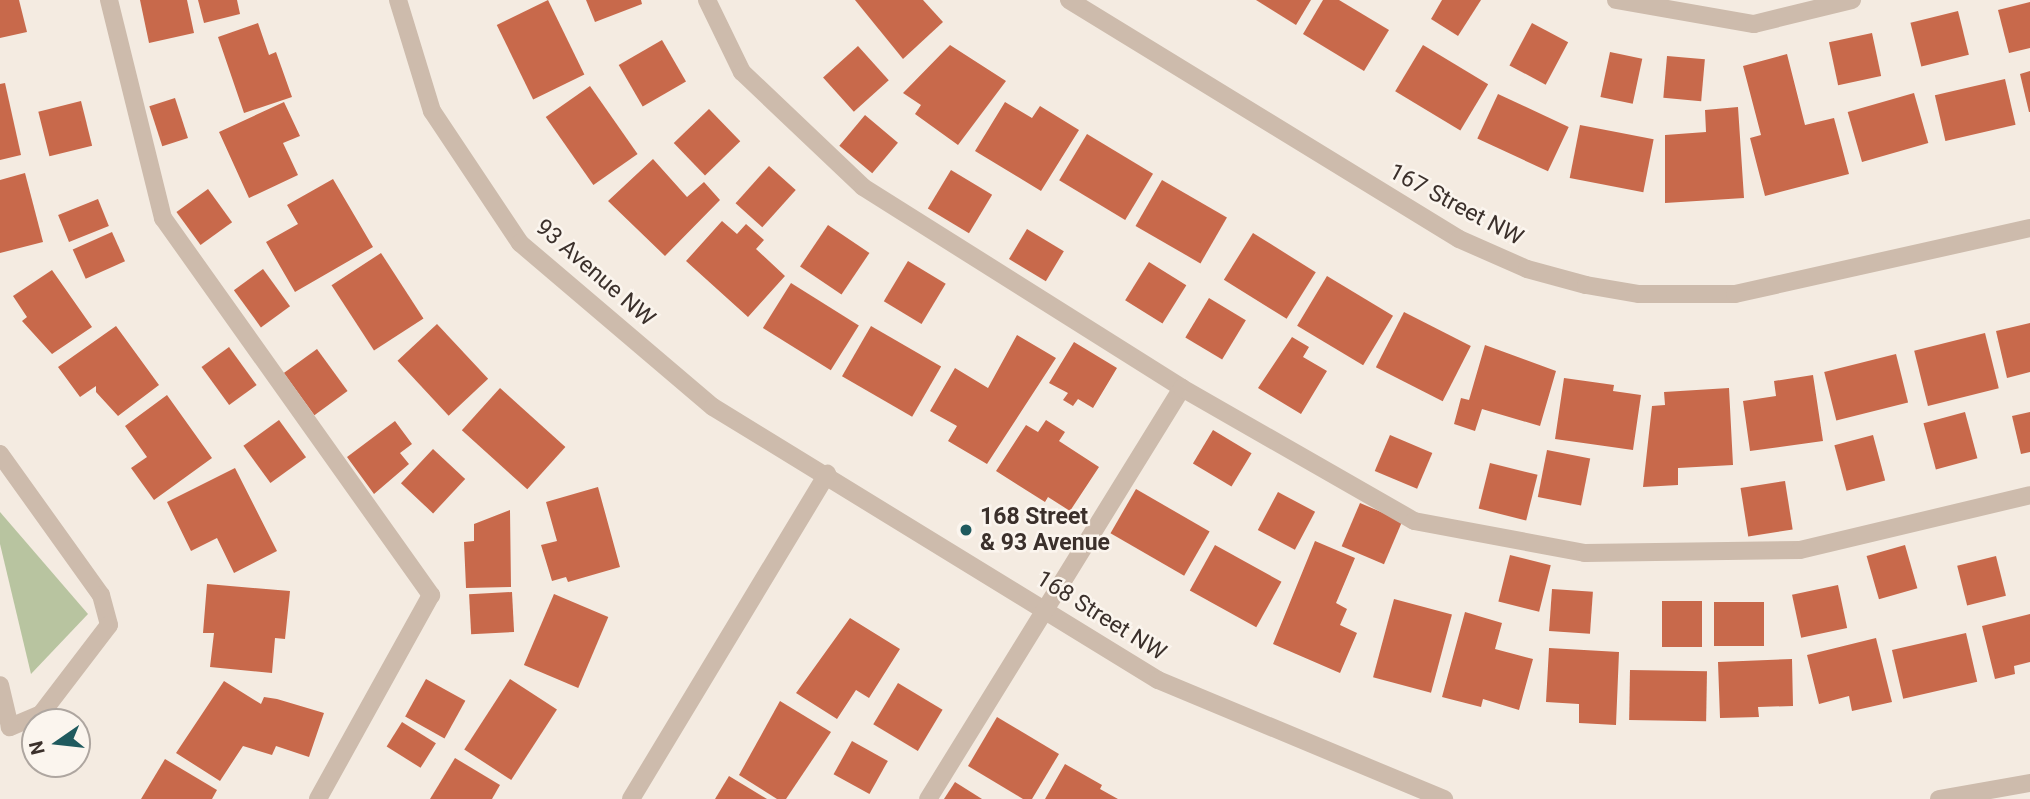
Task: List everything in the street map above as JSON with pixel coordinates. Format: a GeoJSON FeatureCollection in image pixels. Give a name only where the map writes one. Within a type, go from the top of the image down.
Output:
{"type":"FeatureCollection","features":[{"type":"Feature","properties":{"kind":"street"},"geometry":{"type":"LineString","coordinates":[[109,0],[163,218],[431,595],[318,799]]}},
{"type":"Feature","properties":{"kind":"street","name":"93 Avenue NW"},"geometry":{"type":"LineString","coordinates":[[398,0],[432,111],[520,243],[713,407],[827,474]]}},
{"type":"Feature","properties":{"kind":"street"},"geometry":{"type":"LineString","coordinates":[[707,0],[742,72],[863,187],[1181,388],[1414,521],[1585,554],[1800,550],[2030,495]]}},
{"type":"Feature","properties":{"kind":"street","name":"167 Street NW"},"geometry":{"type":"LineString","coordinates":[[1069,0],[1116,33],[1459,239],[1527,269],[1586,285],[1639,294],[1735,294],[2030,228]]}},
{"type":"Feature","properties":{"kind":"street"},"geometry":{"type":"LineString","coordinates":[[1616,0],[1754,24],[1852,0]]}},
{"type":"Feature","properties":{"kind":"street"},"geometry":{"type":"LineString","coordinates":[[928,799],[1042,608],[1181,388]]}},
{"type":"Feature","properties":{"kind":"street"},"geometry":{"type":"LineString","coordinates":[[0,454],[101,595],[109,625],[41,714],[10,727],[0,685]]}},
{"type":"Feature","properties":{"kind":"street"},"geometry":{"type":"LineString","coordinates":[[631,799],[827,474]]}},
{"type":"Feature","properties":{"kind":"street","name":"168 Street NW"},"geometry":{"type":"LineString","coordinates":[[827,474],[1158,680],[1444,799]]}},
{"type":"Feature","properties":{"kind":"street"},"geometry":{"type":"LineString","coordinates":[[1939,799],[2020,789]]}},
{"type":"Feature","properties":{"kind":"green space"},"geometry":{"type":"Polygon","coordinates":[[[0,512],[88,614],[31,674],[0,544],[0,512]]]}},
{"type":"Feature","properties":{"kind":"building"},"geometry":{"type":"Polygon","coordinates":[[[0,0],[19,0],[27,32],[0,38],[0,0]]]}},
{"type":"Feature","properties":{"kind":"building"},"geometry":{"type":"Polygon","coordinates":[[[140,0],[187,0],[194,33],[149,43],[140,0]]]}},
{"type":"Feature","properties":{"kind":"building"},"geometry":{"type":"Polygon","coordinates":[[[198,0],[237,0],[240,14],[204,23],[198,0]]]}},
{"type":"Feature","properties":{"kind":"building"},"geometry":{"type":"Polygon","coordinates":[[[548,0],[584,75],[533,100],[497,25],[548,0]]]}},
{"type":"Feature","properties":{"kind":"building"},"geometry":{"type":"Polygon","coordinates":[[[586,0],[641,0],[642,4],[595,22],[586,0]]]}},
{"type":"Feature","properties":{"kind":"building"},"geometry":{"type":"Polygon","coordinates":[[[855,0],[923,0],[943,22],[903,59],[855,0]]]}},
{"type":"Feature","properties":{"kind":"building"},"geometry":{"type":"Polygon","coordinates":[[[1256,0],[1311,0],[1296,25],[1256,0]]]}},
{"type":"Feature","properties":{"kind":"building"},"geometry":{"type":"Polygon","coordinates":[[[1323,0],[1339,0],[1389,30],[1364,71],[1303,34],[1323,0]]]}},
{"type":"Feature","properties":{"kind":"building"},"geometry":{"type":"Polygon","coordinates":[[[1442,0],[1481,0],[1458,36],[1431,19],[1442,0]]]}},
{"type":"Feature","properties":{"kind":"building"},"geometry":{"type":"Polygon","coordinates":[[[2030,2],[2030,48],[2009,53],[1998,10],[2030,2]]]}},
{"type":"Feature","properties":{"kind":"building"},"geometry":{"type":"Polygon","coordinates":[[[1958,11],[1969,55],[1921,67],[1910,23],[1958,11]]]}},
{"type":"Feature","properties":{"kind":"building"},"geometry":{"type":"Polygon","coordinates":[[[258,23],[269,55],[276,52],[292,97],[244,113],[218,37],[258,23]]]}},
{"type":"Feature","properties":{"kind":"building"},"geometry":{"type":"Polygon","coordinates":[[[1532,23],[1568,42],[1546,85],[1509,65],[1532,23]]]}},
{"type":"Feature","properties":{"kind":"building"},"geometry":{"type":"Polygon","coordinates":[[[1872,33],[1881,76],[1838,85],[1829,42],[1872,33]]]}},
{"type":"Feature","properties":{"kind":"building"},"geometry":{"type":"Polygon","coordinates":[[[662,40],[686,82],[643,107],[619,65],[662,40]]]}},
{"type":"Feature","properties":{"kind":"building"},"geometry":{"type":"Polygon","coordinates":[[[950,45],[1006,81],[958,145],[915,114],[921,105],[903,93],[950,45]]]}},
{"type":"Feature","properties":{"kind":"building"},"geometry":{"type":"Polygon","coordinates":[[[1423,45],[1488,84],[1460,130],[1395,91],[1423,45]]]}},
{"type":"Feature","properties":{"kind":"building"},"geometry":{"type":"Polygon","coordinates":[[[858,46],[889,80],[854,112],[823,77],[858,46]]]}},
{"type":"Feature","properties":{"kind":"building"},"geometry":{"type":"Polygon","coordinates":[[[1610,52],[1642,59],[1633,104],[1600,97],[1610,52]]]}},
{"type":"Feature","properties":{"kind":"building"},"geometry":{"type":"Polygon","coordinates":[[[1787,54],[1805,125],[1834,118],[1849,174],[1765,196],[1750,138],[1761,135],[1743,66],[1787,54]]]}},
{"type":"Feature","properties":{"kind":"building"},"geometry":{"type":"Polygon","coordinates":[[[1667,56],[1705,59],[1701,101],[1663,98],[1667,56]]]}},
{"type":"Feature","properties":{"kind":"building"},"geometry":{"type":"Polygon","coordinates":[[[2030,71],[2030,112],[2029,112],[2020,74],[2030,71]]]}},
{"type":"Feature","properties":{"kind":"building"},"geometry":{"type":"Polygon","coordinates":[[[2005,79],[2016,125],[1945,141],[1935,95],[2005,79]]]}},
{"type":"Feature","properties":{"kind":"building"},"geometry":{"type":"Polygon","coordinates":[[[5,83],[21,155],[0,160],[0,84],[5,83]]]}},
{"type":"Feature","properties":{"kind":"building"},"geometry":{"type":"Polygon","coordinates":[[[590,86],[638,154],[593,185],[546,117],[590,86]]]}},
{"type":"Feature","properties":{"kind":"building"},"geometry":{"type":"Polygon","coordinates":[[[1914,93],[1928,143],[1862,162],[1848,112],[1914,93]]]}},
{"type":"Feature","properties":{"kind":"building"},"geometry":{"type":"Polygon","coordinates":[[[1498,94],[1569,127],[1548,171],[1477,138],[1498,94]]]}},
{"type":"Feature","properties":{"kind":"building"},"geometry":{"type":"Polygon","coordinates":[[[175,98],[188,138],[162,146],[149,106],[175,98]]]}},
{"type":"Feature","properties":{"kind":"building"},"geometry":{"type":"Polygon","coordinates":[[[81,101],[92,146],[49,156],[38,112],[81,101]]]}},
{"type":"Feature","properties":{"kind":"building"},"geometry":{"type":"Polygon","coordinates":[[[284,102],[300,136],[283,143],[298,175],[249,198],[219,132],[284,102]]]}},
{"type":"Feature","properties":{"kind":"building"},"geometry":{"type":"Polygon","coordinates":[[[1005,102],[1032,118],[1040,106],[1079,130],[1041,191],[975,151],[1005,102]]]}},
{"type":"Feature","properties":{"kind":"building"},"geometry":{"type":"Polygon","coordinates":[[[1738,107],[1744,198],[1665,203],[1665,135],[1706,132],[1705,110],[1738,107]]]}},
{"type":"Feature","properties":{"kind":"building"},"geometry":{"type":"Polygon","coordinates":[[[709,109],[740,141],[705,175],[674,143],[709,109]]]}},
{"type":"Feature","properties":{"kind":"building"},"geometry":{"type":"Polygon","coordinates":[[[865,115],[898,143],[872,173],[839,146],[865,115]]]}},
{"type":"Feature","properties":{"kind":"building"},"geometry":{"type":"Polygon","coordinates":[[[1580,125],[1654,139],[1643,192],[1570,178],[1580,125]]]}},
{"type":"Feature","properties":{"kind":"building"},"geometry":{"type":"Polygon","coordinates":[[[1087,134],[1153,174],[1125,220],[1059,180],[1087,134]]]}},
{"type":"Feature","properties":{"kind":"building"},"geometry":{"type":"Polygon","coordinates":[[[653,159],[687,197],[704,182],[720,200],[665,256],[608,201],[653,159]]]}},
{"type":"Feature","properties":{"kind":"building"},"geometry":{"type":"Polygon","coordinates":[[[769,166],[796,190],[762,227],[736,203],[769,166]]]}},
{"type":"Feature","properties":{"kind":"building"},"geometry":{"type":"Polygon","coordinates":[[[951,170],[992,195],[969,233],[928,209],[951,170]]]}},
{"type":"Feature","properties":{"kind":"building"},"geometry":{"type":"Polygon","coordinates":[[[25,173],[43,242],[0,253],[0,180],[25,173]]]}},
{"type":"Feature","properties":{"kind":"building"},"geometry":{"type":"Polygon","coordinates":[[[333,179],[373,247],[295,292],[266,242],[298,224],[287,205],[333,179]]]}},
{"type":"Feature","properties":{"kind":"building"},"geometry":{"type":"Polygon","coordinates":[[[1162,180],[1227,218],[1200,263],[1136,226],[1162,180]]]}},
{"type":"Feature","properties":{"kind":"building"},"geometry":{"type":"Polygon","coordinates":[[[208,189],[232,222],[201,245],[176,212],[208,189]]]}},
{"type":"Feature","properties":{"kind":"building"},"geometry":{"type":"Polygon","coordinates":[[[98,199],[109,226],[69,242],[58,215],[98,199]]]}},
{"type":"Feature","properties":{"kind":"building"},"geometry":{"type":"Polygon","coordinates":[[[722,221],[737,234],[746,224],[764,240],[756,249],[785,276],[748,317],[686,261],[722,221]]]}},
{"type":"Feature","properties":{"kind":"building"},"geometry":{"type":"Polygon","coordinates":[[[828,225],[869,253],[841,294],[800,266],[828,225]]]}},
{"type":"Feature","properties":{"kind":"building"},"geometry":{"type":"Polygon","coordinates":[[[1027,229],[1064,251],[1046,281],[1009,259],[1027,229]]]}},
{"type":"Feature","properties":{"kind":"building"},"geometry":{"type":"Polygon","coordinates":[[[112,232],[125,261],[86,279],[73,249],[112,232]]]}},
{"type":"Feature","properties":{"kind":"building"},"geometry":{"type":"Polygon","coordinates":[[[1253,233],[1316,272],[1287,319],[1224,280],[1253,233]]]}},
{"type":"Feature","properties":{"kind":"building"},"geometry":{"type":"Polygon","coordinates":[[[381,253],[423,318],[374,351],[332,285],[381,253]]]}},
{"type":"Feature","properties":{"kind":"building"},"geometry":{"type":"Polygon","coordinates":[[[908,261],[946,284],[922,324],[884,301],[908,261]]]}},
{"type":"Feature","properties":{"kind":"building"},"geometry":{"type":"Polygon","coordinates":[[[1149,262],[1186,285],[1162,323],[1125,300],[1149,262]]]}},
{"type":"Feature","properties":{"kind":"building"},"geometry":{"type":"Polygon","coordinates":[[[263,269],[290,306],[261,327],[234,290],[263,269]]]}},
{"type":"Feature","properties":{"kind":"building"},"geometry":{"type":"Polygon","coordinates":[[[52,270],[92,327],[52,354],[22,321],[27,317],[13,296],[52,270]]]}},
{"type":"Feature","properties":{"kind":"building"},"geometry":{"type":"Polygon","coordinates":[[[1327,276],[1393,316],[1363,365],[1297,326],[1327,276]]]}},
{"type":"Feature","properties":{"kind":"building"},"geometry":{"type":"Polygon","coordinates":[[[791,283],[859,325],[831,370],[763,328],[791,283]]]}},
{"type":"Feature","properties":{"kind":"building"},"geometry":{"type":"Polygon","coordinates":[[[1209,298],[1246,320],[1222,360],[1185,337],[1209,298]]]}},
{"type":"Feature","properties":{"kind":"building"},"geometry":{"type":"Polygon","coordinates":[[[1404,312],[1471,346],[1443,401],[1376,367],[1404,312]]]}},
{"type":"Feature","properties":{"kind":"building"},"geometry":{"type":"Polygon","coordinates":[[[2030,323],[2030,372],[2007,378],[1996,331],[2030,323]]]}},
{"type":"Feature","properties":{"kind":"building"},"geometry":{"type":"Polygon","coordinates":[[[437,324],[488,379],[449,416],[398,361],[437,324]]]}},
{"type":"Feature","properties":{"kind":"building"},"geometry":{"type":"Polygon","coordinates":[[[116,326],[159,385],[118,416],[96,392],[96,386],[80,397],[58,367],[116,326]]]}},
{"type":"Feature","properties":{"kind":"building"},"geometry":{"type":"Polygon","coordinates":[[[871,326],[941,366],[912,417],[842,376],[871,326]]]}},
{"type":"Feature","properties":{"kind":"building"},"geometry":{"type":"Polygon","coordinates":[[[1985,333],[1999,388],[1928,406],[1914,351],[1985,333]]]}},
{"type":"Feature","properties":{"kind":"building"},"geometry":{"type":"Polygon","coordinates":[[[1017,335],[1056,358],[987,464],[948,441],[957,426],[930,411],[955,368],[988,388],[1017,335]]]}},
{"type":"Feature","properties":{"kind":"building"},"geometry":{"type":"Polygon","coordinates":[[[1292,337],[1309,347],[1303,357],[1327,371],[1301,414],[1258,388],[1292,337]]]}},
{"type":"Feature","properties":{"kind":"building"},"geometry":{"type":"Polygon","coordinates":[[[1074,342],[1117,368],[1093,408],[1078,399],[1073,406],[1063,400],[1068,393],[1049,383],[1074,342]]]}},
{"type":"Feature","properties":{"kind":"building"},"geometry":{"type":"Polygon","coordinates":[[[1485,345],[1556,371],[1540,426],[1482,409],[1475,431],[1454,424],[1461,398],[1469,400],[1485,345]]]}},
{"type":"Feature","properties":{"kind":"building"},"geometry":{"type":"Polygon","coordinates":[[[229,347],[257,385],[229,405],[201,367],[229,347]]]}},
{"type":"Feature","properties":{"kind":"building"},"geometry":{"type":"Polygon","coordinates":[[[317,349],[348,391],[314,415],[284,373],[317,349]]]}},
{"type":"Feature","properties":{"kind":"building"},"geometry":{"type":"Polygon","coordinates":[[[1896,354],[1908,403],[1836,420],[1824,372],[1896,354]]]}},
{"type":"Feature","properties":{"kind":"building"},"geometry":{"type":"Polygon","coordinates":[[[1813,375],[1823,441],[1750,451],[1743,401],[1776,396],[1774,381],[1813,375]]]}},
{"type":"Feature","properties":{"kind":"building"},"geometry":{"type":"Polygon","coordinates":[[[1564,378],[1614,385],[1613,391],[1641,395],[1633,450],[1555,439],[1564,378]]]}},
{"type":"Feature","properties":{"kind":"building"},"geometry":{"type":"Polygon","coordinates":[[[500,388],[565,447],[527,489],[462,430],[500,388]]]}},
{"type":"Feature","properties":{"kind":"building"},"geometry":{"type":"Polygon","coordinates":[[[1729,388],[1733,465],[1678,468],[1678,485],[1643,487],[1652,406],[1665,405],[1664,392],[1729,388]]]}},
{"type":"Feature","properties":{"kind":"building"},"geometry":{"type":"Polygon","coordinates":[[[167,395],[212,458],[154,500],[131,468],[147,457],[125,426],[167,395]]]}},
{"type":"Feature","properties":{"kind":"building"},"geometry":{"type":"Polygon","coordinates":[[[1965,412],[1977,458],[1936,469],[1923,423],[1965,412]]]}},
{"type":"Feature","properties":{"kind":"building"},"geometry":{"type":"Polygon","coordinates":[[[2030,412],[2030,452],[2021,454],[2012,416],[2030,412]]]}},
{"type":"Feature","properties":{"kind":"building"},"geometry":{"type":"Polygon","coordinates":[[[279,420],[306,457],[270,483],[243,446],[279,420]]]}},
{"type":"Feature","properties":{"kind":"building"},"geometry":{"type":"Polygon","coordinates":[[[1046,420],[1065,432],[1059,441],[1099,467],[1070,511],[1048,497],[1045,502],[996,471],[1026,425],[1038,432],[1046,420]]]}},
{"type":"Feature","properties":{"kind":"building"},"geometry":{"type":"Polygon","coordinates":[[[395,421],[412,444],[400,453],[409,464],[374,494],[347,457],[395,421]]]}},
{"type":"Feature","properties":{"kind":"building"},"geometry":{"type":"Polygon","coordinates":[[[1213,430],[1252,453],[1231,487],[1193,463],[1213,430]]]}},
{"type":"Feature","properties":{"kind":"building"},"geometry":{"type":"Polygon","coordinates":[[[1390,435],[1432,453],[1417,489],[1375,471],[1390,435]]]}},
{"type":"Feature","properties":{"kind":"building"},"geometry":{"type":"Polygon","coordinates":[[[1873,435],[1885,480],[1847,491],[1834,445],[1873,435]]]}},
{"type":"Feature","properties":{"kind":"building"},"geometry":{"type":"Polygon","coordinates":[[[433,449],[465,479],[433,513],[401,483],[433,449]]]}},
{"type":"Feature","properties":{"kind":"building"},"geometry":{"type":"Polygon","coordinates":[[[1547,450],[1590,458],[1581,506],[1538,497],[1547,450]]]}},
{"type":"Feature","properties":{"kind":"building"},"geometry":{"type":"Polygon","coordinates":[[[1490,463],[1538,475],[1526,520],[1479,509],[1490,463]]]}},
{"type":"Feature","properties":{"kind":"building"},"geometry":{"type":"Polygon","coordinates":[[[235,468],[277,551],[234,573],[217,538],[191,551],[167,502],[235,468]]]}},
{"type":"Feature","properties":{"kind":"building"},"geometry":{"type":"Polygon","coordinates":[[[1785,481],[1793,529],[1748,536],[1741,488],[1785,481]]]}},
{"type":"Feature","properties":{"kind":"building"},"geometry":{"type":"Polygon","coordinates":[[[598,487],[620,567],[568,582],[566,577],[552,581],[541,545],[557,541],[546,502],[598,487]]]}},
{"type":"Feature","properties":{"kind":"building"},"geometry":{"type":"Polygon","coordinates":[[[1136,489],[1210,532],[1184,576],[1110,533],[1136,489]]]}},
{"type":"Feature","properties":{"kind":"building"},"geometry":{"type":"Polygon","coordinates":[[[1278,492],[1315,512],[1295,550],[1258,530],[1278,492]]]}},
{"type":"Feature","properties":{"kind":"building"},"geometry":{"type":"Polygon","coordinates":[[[1360,503],[1402,521],[1384,564],[1342,546],[1360,503]]]}},
{"type":"Feature","properties":{"kind":"building"},"geometry":{"type":"Polygon","coordinates":[[[510,510],[511,587],[466,588],[464,542],[474,541],[474,524],[510,510]]]}},
{"type":"Feature","properties":{"kind":"building"},"geometry":{"type":"Polygon","coordinates":[[[1315,541],[1355,558],[1336,603],[1347,609],[1340,625],[1357,633],[1340,673],[1273,644],[1315,541]]]}},
{"type":"Feature","properties":{"kind":"building"},"geometry":{"type":"Polygon","coordinates":[[[1215,545],[1281,582],[1256,627],[1190,590],[1215,545]]]}},
{"type":"Feature","properties":{"kind":"building"},"geometry":{"type":"Polygon","coordinates":[[[1905,545],[1917,588],[1879,599],[1867,556],[1905,545]]]}},
{"type":"Feature","properties":{"kind":"building"},"geometry":{"type":"Polygon","coordinates":[[[1510,555],[1551,565],[1539,612],[1498,602],[1510,555]]]}},
{"type":"Feature","properties":{"kind":"building"},"geometry":{"type":"Polygon","coordinates":[[[1996,556],[2006,596],[1967,605],[1957,566],[1996,556]]]}},
{"type":"Feature","properties":{"kind":"building"},"geometry":{"type":"Polygon","coordinates":[[[207,584],[290,591],[285,639],[275,638],[272,673],[210,667],[214,633],[203,633],[207,584]]]}},
{"type":"Feature","properties":{"kind":"building"},"geometry":{"type":"Polygon","coordinates":[[[1838,585],[1847,628],[1801,638],[1792,595],[1838,585]]]}},
{"type":"Feature","properties":{"kind":"building"},"geometry":{"type":"Polygon","coordinates":[[[1552,589],[1593,592],[1590,634],[1549,631],[1552,589]]]}},
{"type":"Feature","properties":{"kind":"building"},"geometry":{"type":"Polygon","coordinates":[[[512,592],[514,632],[471,634],[469,594],[512,592]]]}},
{"type":"Feature","properties":{"kind":"building"},"geometry":{"type":"Polygon","coordinates":[[[554,594],[608,617],[578,688],[524,665],[554,594]]]}},
{"type":"Feature","properties":{"kind":"building"},"geometry":{"type":"Polygon","coordinates":[[[1394,599],[1452,615],[1431,693],[1373,677],[1394,599]]]}},
{"type":"Feature","properties":{"kind":"building"},"geometry":{"type":"Polygon","coordinates":[[[1662,601],[1702,601],[1702,647],[1662,647],[1662,601]]]}},
{"type":"Feature","properties":{"kind":"building"},"geometry":{"type":"Polygon","coordinates":[[[1714,602],[1764,602],[1764,646],[1714,646],[1714,602]]]}},
{"type":"Feature","properties":{"kind":"building"},"geometry":{"type":"Polygon","coordinates":[[[1465,612],[1502,623],[1495,649],[1533,659],[1519,710],[1483,699],[1481,707],[1442,697],[1465,612]]]}},
{"type":"Feature","properties":{"kind":"building"},"geometry":{"type":"Polygon","coordinates":[[[2030,614],[2030,662],[2014,666],[2015,674],[1995,679],[1982,626],[2030,614]]]}},
{"type":"Feature","properties":{"kind":"building"},"geometry":{"type":"Polygon","coordinates":[[[850,618],[900,649],[869,698],[856,690],[837,719],[796,693],[850,618]]]}},
{"type":"Feature","properties":{"kind":"building"},"geometry":{"type":"Polygon","coordinates":[[[1966,633],[1977,682],[1903,699],[1892,650],[1966,633]]]}},
{"type":"Feature","properties":{"kind":"building"},"geometry":{"type":"Polygon","coordinates":[[[1876,638],[1892,702],[1852,711],[1849,696],[1819,704],[1807,655],[1876,638]]]}},
{"type":"Feature","properties":{"kind":"building"},"geometry":{"type":"Polygon","coordinates":[[[1549,648],[1619,652],[1616,725],[1579,723],[1579,704],[1546,702],[1549,648]]]}},
{"type":"Feature","properties":{"kind":"building"},"geometry":{"type":"Polygon","coordinates":[[[1792,659],[1793,706],[1758,707],[1759,717],[1720,718],[1718,662],[1792,659]]]}},
{"type":"Feature","properties":{"kind":"building"},"geometry":{"type":"Polygon","coordinates":[[[1630,670],[1707,671],[1706,721],[1629,720],[1630,670]]]}},
{"type":"Feature","properties":{"kind":"building"},"geometry":{"type":"Polygon","coordinates":[[[426,679],[465,701],[445,738],[405,717],[426,679]]]}},
{"type":"Feature","properties":{"kind":"building"},"geometry":{"type":"Polygon","coordinates":[[[510,679],[557,709],[511,780],[464,749],[510,679]]]}},
{"type":"Feature","properties":{"kind":"building"},"geometry":{"type":"Polygon","coordinates":[[[224,681],[261,704],[264,697],[324,713],[309,757],[276,746],[272,755],[243,746],[220,781],[176,753],[224,681]]]}},
{"type":"Feature","properties":{"kind":"building"},"geometry":{"type":"Polygon","coordinates":[[[898,683],[943,710],[918,751],[873,724],[898,683]]]}},
{"type":"Feature","properties":{"kind":"building"},"geometry":{"type":"Polygon","coordinates":[[[780,701],[831,732],[786,799],[777,799],[739,775],[780,701]]]}},
{"type":"Feature","properties":{"kind":"building"},"geometry":{"type":"Polygon","coordinates":[[[997,717],[1059,754],[1032,799],[1023,799],[968,766],[997,717]]]}},
{"type":"Feature","properties":{"kind":"building"},"geometry":{"type":"Polygon","coordinates":[[[402,722],[436,743],[421,768],[387,747],[402,722]]]}},
{"type":"Feature","properties":{"kind":"building"},"geometry":{"type":"Polygon","coordinates":[[[852,741],[888,761],[869,794],[834,774],[852,741]]]}},
{"type":"Feature","properties":{"kind":"building"},"geometry":{"type":"Polygon","coordinates":[[[455,758],[500,785],[492,799],[430,799],[455,758]]]}},
{"type":"Feature","properties":{"kind":"building"},"geometry":{"type":"Polygon","coordinates":[[[165,759],[217,790],[212,799],[141,799],[165,759]]]}},
{"type":"Feature","properties":{"kind":"building"},"geometry":{"type":"Polygon","coordinates":[[[1065,764],[1102,785],[1100,789],[1118,799],[1045,799],[1065,764]]]}},
{"type":"Feature","properties":{"kind":"building"},"geometry":{"type":"Polygon","coordinates":[[[729,776],[767,799],[715,799],[729,776]]]}},
{"type":"Feature","properties":{"kind":"building"},"geometry":{"type":"Polygon","coordinates":[[[955,782],[982,799],[944,799],[955,782]]]}},
{"type":"Feature","properties":{"kind":"place","name":"168 Street & 93 Avenue"},"geometry":{"type":"Point","coordinates":[966,530]}}]}
